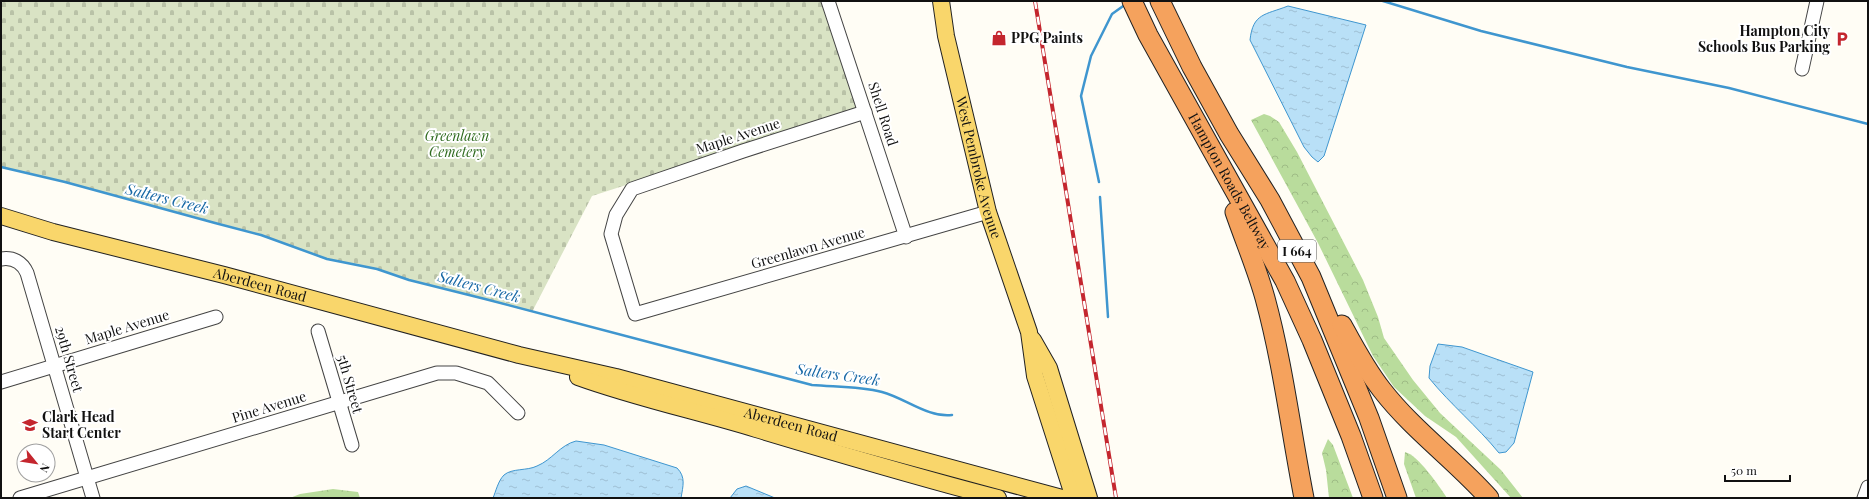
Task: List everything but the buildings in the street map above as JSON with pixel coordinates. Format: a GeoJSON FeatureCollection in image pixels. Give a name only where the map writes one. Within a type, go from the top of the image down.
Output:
{"type":"FeatureCollection","features":[{"type":"Feature","properties":{"kind":"highway","name":"Hampton Roads Beltway"},"geometry":{"type":"LineString","coordinates":[[1132,1],[1148,35],[1285,281],[1351,436],[1373,498]]}},
{"type":"Feature","properties":{"kind":"highway","name":"Hampton Roads Beltway"},"geometry":{"type":"LineString","coordinates":[[1160,1],[1229,134],[1270,200],[1311,277],[1369,418],[1397,498]]}},
{"type":"Feature","properties":{"kind":"highway"},"geometry":{"type":"LineString","coordinates":[[1218,162],[1255,265],[1265,299],[1275,340],[1291,434],[1304,498]]}},
{"type":"Feature","properties":{"kind":"highway"},"geometry":{"type":"LineString","coordinates":[[1311,277],[1336,313],[1360,358],[1381,389],[1403,414],[1475,482],[1488,498]]}},
{"type":"Feature","properties":{"kind":"highway"},"geometry":{"type":"LineString","coordinates":[[1291,434],[1297,498]]}},
{"type":"Feature","properties":{"kind":"main road","name":"West Pembroke Avenue"},"geometry":{"type":"LineString","coordinates":[[942,1],[948,43],[988,212],[1029,332],[1049,368],[1082,470],[1089,498]]}},
{"type":"Feature","properties":{"kind":"main road","name":"Aberdeen Road"},"geometry":{"type":"LineString","coordinates":[[1,216],[53,232],[224,275],[519,355],[616,377],[1062,498]]}},
{"type":"Feature","properties":{"kind":"main road","name":"West Pembroke Avenue"},"geometry":{"type":"LineString","coordinates":[[1029,332],[1035,376],[1074,498]]}},
{"type":"Feature","properties":{"kind":"main road","name":"Aberdeen Road"},"geometry":{"type":"LineString","coordinates":[[519,355],[613,390],[756,429],[865,462],[998,498]]}},
{"type":"Feature","properties":{"kind":"street","name":"Shell Road"},"geometry":{"type":"LineString","coordinates":[[828,1],[906,237]]}},
{"type":"Feature","properties":{"kind":"street"},"geometry":{"type":"LineString","coordinates":[[1802,69],[1817,1]]}},
{"type":"Feature","properties":{"kind":"street","name":"Maple Avenue"},"geometry":{"type":"LineString","coordinates":[[635,314],[611,234],[613,221],[632,189],[643,184],[865,112]]}},
{"type":"Feature","properties":{"kind":"street","name":"Greenlawn Avenue"},"geometry":{"type":"LineString","coordinates":[[635,314],[906,237],[988,212]]}},
{"type":"Feature","properties":{"kind":"street","name":"29th Street"},"geometry":{"type":"LineString","coordinates":[[5,259],[20,263],[27,272],[93,498]]}},
{"type":"Feature","properties":{"kind":"street","name":"Maple Avenue"},"geometry":{"type":"LineString","coordinates":[[1,382],[216,317]]}},
{"type":"Feature","properties":{"kind":"street","name":"5th Street"},"geometry":{"type":"LineString","coordinates":[[318,331],[338,403],[352,445]]}},
{"type":"Feature","properties":{"kind":"street","name":"Pine Avenue"},"geometry":{"type":"LineString","coordinates":[[20,498],[430,375],[448,373],[466,376],[488,383],[518,413]]}},
{"type":"Feature","properties":{"kind":"street"},"geometry":{"type":"LineString","coordinates":[[1864,498],[1868,487]]}},
{"type":"Feature","properties":{"kind":"green space","name":"Greenlawn Cemetery"},"geometry":{"type":"Polygon","coordinates":[[[1,1],[823,1],[859,110],[592,196],[532,312],[409,280],[377,269],[327,259],[261,235],[65,182],[1,167],[1,1]]]}},
{"type":"Feature","properties":{"kind":"green space"},"geometry":{"type":"Polygon","coordinates":[[[1264,114],[1279,122],[1297,152],[1363,280],[1378,317],[1384,338],[1413,380],[1440,413],[1501,470],[1523,498],[1511,498],[1456,437],[1425,416],[1394,387],[1373,356],[1318,243],[1251,120],[1264,114]]]}},
{"type":"Feature","properties":{"kind":"green space"},"geometry":{"type":"Polygon","coordinates":[[[1328,439],[1333,445],[1353,498],[1329,498],[1326,470],[1322,453],[1328,439]]]}},
{"type":"Feature","properties":{"kind":"green space"},"geometry":{"type":"Polygon","coordinates":[[[1405,452],[1410,454],[1422,465],[1447,498],[1416,498],[1404,464],[1405,452]]]}},
{"type":"Feature","properties":{"kind":"green space"},"geometry":{"type":"Polygon","coordinates":[[[333,489],[358,492],[360,498],[290,498],[300,494],[333,489]]]}},
{"type":"Feature","properties":{"kind":"water"},"geometry":{"type":"Polygon","coordinates":[[[1288,6],[1366,25],[1324,156],[1318,162],[1304,147],[1250,40],[1257,20],[1262,16],[1288,6]]]}},
{"type":"Feature","properties":{"kind":"water"},"geometry":{"type":"Polygon","coordinates":[[[1438,344],[1462,347],[1533,372],[1514,443],[1506,452],[1499,453],[1429,378],[1430,366],[1438,344]]]}},
{"type":"Feature","properties":{"kind":"water"},"geometry":{"type":"Polygon","coordinates":[[[576,441],[604,445],[677,468],[683,478],[681,498],[493,498],[504,475],[511,471],[533,468],[547,460],[565,446],[576,441]]]}},
{"type":"Feature","properties":{"kind":"water"},"geometry":{"type":"Polygon","coordinates":[[[746,486],[775,498],[730,498],[737,489],[746,486]]]}},
{"type":"Feature","properties":{"kind":"waterway"},"geometry":{"type":"LineString","coordinates":[[1383,1],[1481,31],[1627,67],[1729,88],[1868,124]]}},
{"type":"Feature","properties":{"kind":"waterway"},"geometry":{"type":"LineString","coordinates":[[1099,182],[1081,96],[1091,56],[1112,14],[1126,4]]}},
{"type":"Feature","properties":{"kind":"waterway","name":"Salters Creek"},"geometry":{"type":"LineString","coordinates":[[1,167],[65,182],[261,235],[327,259],[377,269],[409,280],[812,385],[856,388],[882,392],[934,414],[952,415]]}},
{"type":"Feature","properties":{"kind":"waterway"},"geometry":{"type":"LineString","coordinates":[[1100,197],[1108,317]]}},
{"type":"Feature","properties":{"kind":"railway"},"geometry":{"type":"LineString","coordinates":[[1035,1],[1116,498]]}},
{"type":"Feature","properties":{"kind":"place","name":"PPG Paints"},"geometry":{"type":"Point","coordinates":[999,38]}},
{"type":"Feature","properties":{"kind":"place","name":"Hampton City Schools Bus Parking"},"geometry":{"type":"Point","coordinates":[1842,39]}},
{"type":"Feature","properties":{"kind":"place","name":"Clark Head Start Center"},"geometry":{"type":"Point","coordinates":[30,425]}}]}
